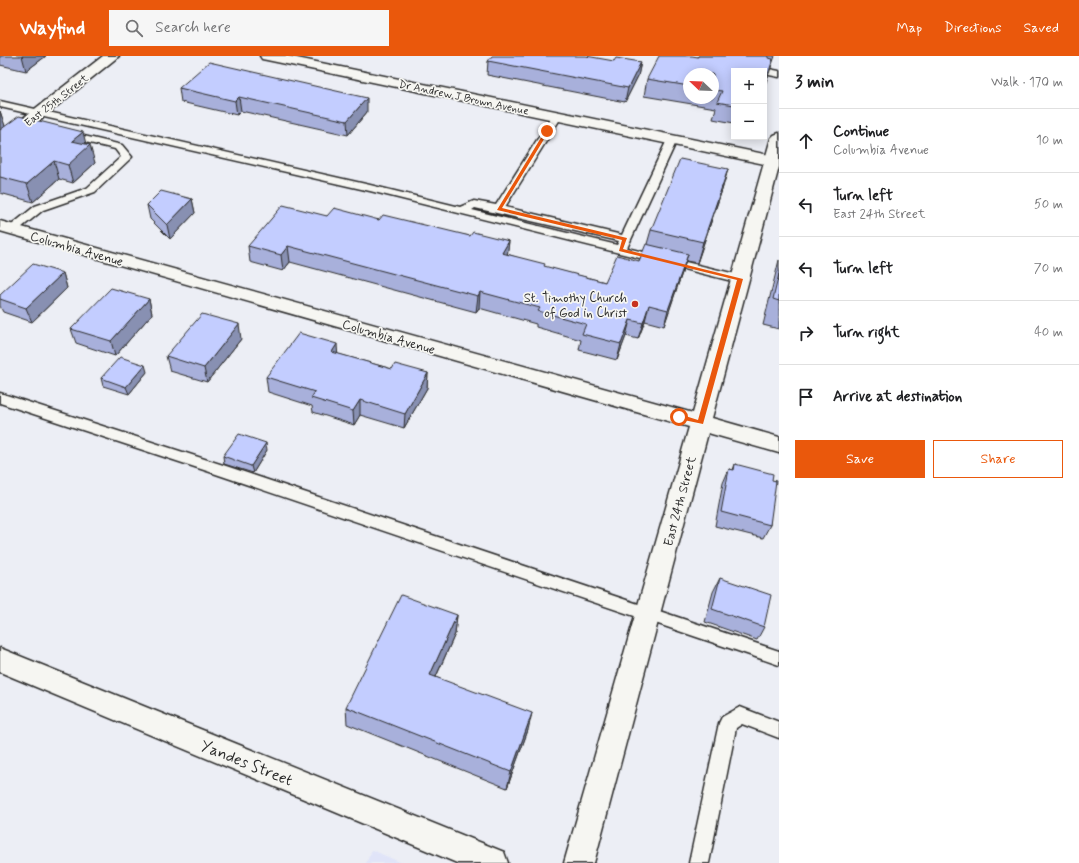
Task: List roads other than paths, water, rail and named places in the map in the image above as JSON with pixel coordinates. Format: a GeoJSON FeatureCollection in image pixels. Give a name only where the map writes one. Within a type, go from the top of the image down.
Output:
{"type":"FeatureCollection","features":[{"type":"Feature","properties":{"kind":"street","name":"East 25th Street"},"geometry":{"type":"LineString","coordinates":[[0,144],[112,56]]}},
{"type":"Feature","properties":{"kind":"street","name":"Dr Andrew J Brown Avenue"},"geometry":{"type":"LineString","coordinates":[[267,56],[776,161]]}},
{"type":"Feature","properties":{"kind":"street","name":"East 24th Street"},"geometry":{"type":"LineString","coordinates":[[579,863],[740,279],[776,161],[779,138]]}},
{"type":"Feature","properties":{"kind":"street","name":"Columbia Avenue"},"geometry":{"type":"LineString","coordinates":[[6,228],[779,444]]}},
{"type":"Feature","properties":{"kind":"street","name":"Yandes Street"},"geometry":{"type":"LineString","coordinates":[[0,660],[493,863]]}},
{"type":"Feature","properties":{"kind":"lane"},"geometry":{"type":"LineString","coordinates":[[767,72],[779,74]]}},
{"type":"Feature","properties":{"kind":"lane"},"geometry":{"type":"LineString","coordinates":[[0,104],[362,187],[740,279]]}},
{"type":"Feature","properties":{"kind":"lane"},"geometry":{"type":"LineString","coordinates":[[499,209],[557,116]]}},
{"type":"Feature","properties":{"kind":"lane"},"geometry":{"type":"LineString","coordinates":[[6,228],[38,208],[91,190],[127,157],[118,147],[53,132]]}},
{"type":"Feature","properties":{"kind":"lane"},"geometry":{"type":"LineString","coordinates":[[620,250],[672,140]]}},
{"type":"Feature","properties":{"kind":"lane"},"geometry":{"type":"LineString","coordinates":[[461,211],[474,204],[625,239]]}},
{"type":"Feature","properties":{"kind":"lane"},"geometry":{"type":"LineString","coordinates":[[0,398],[648,613],[779,658]]}},
{"type":"Feature","properties":{"kind":"lane"},"geometry":{"type":"LineString","coordinates":[[699,863],[728,723],[740,715],[779,730]]}},
{"type":"Feature","properties":{"kind":"place","name":"St. Timothy Church of God in Christ"},"geometry":{"type":"Point","coordinates":[635,304]}}]}
